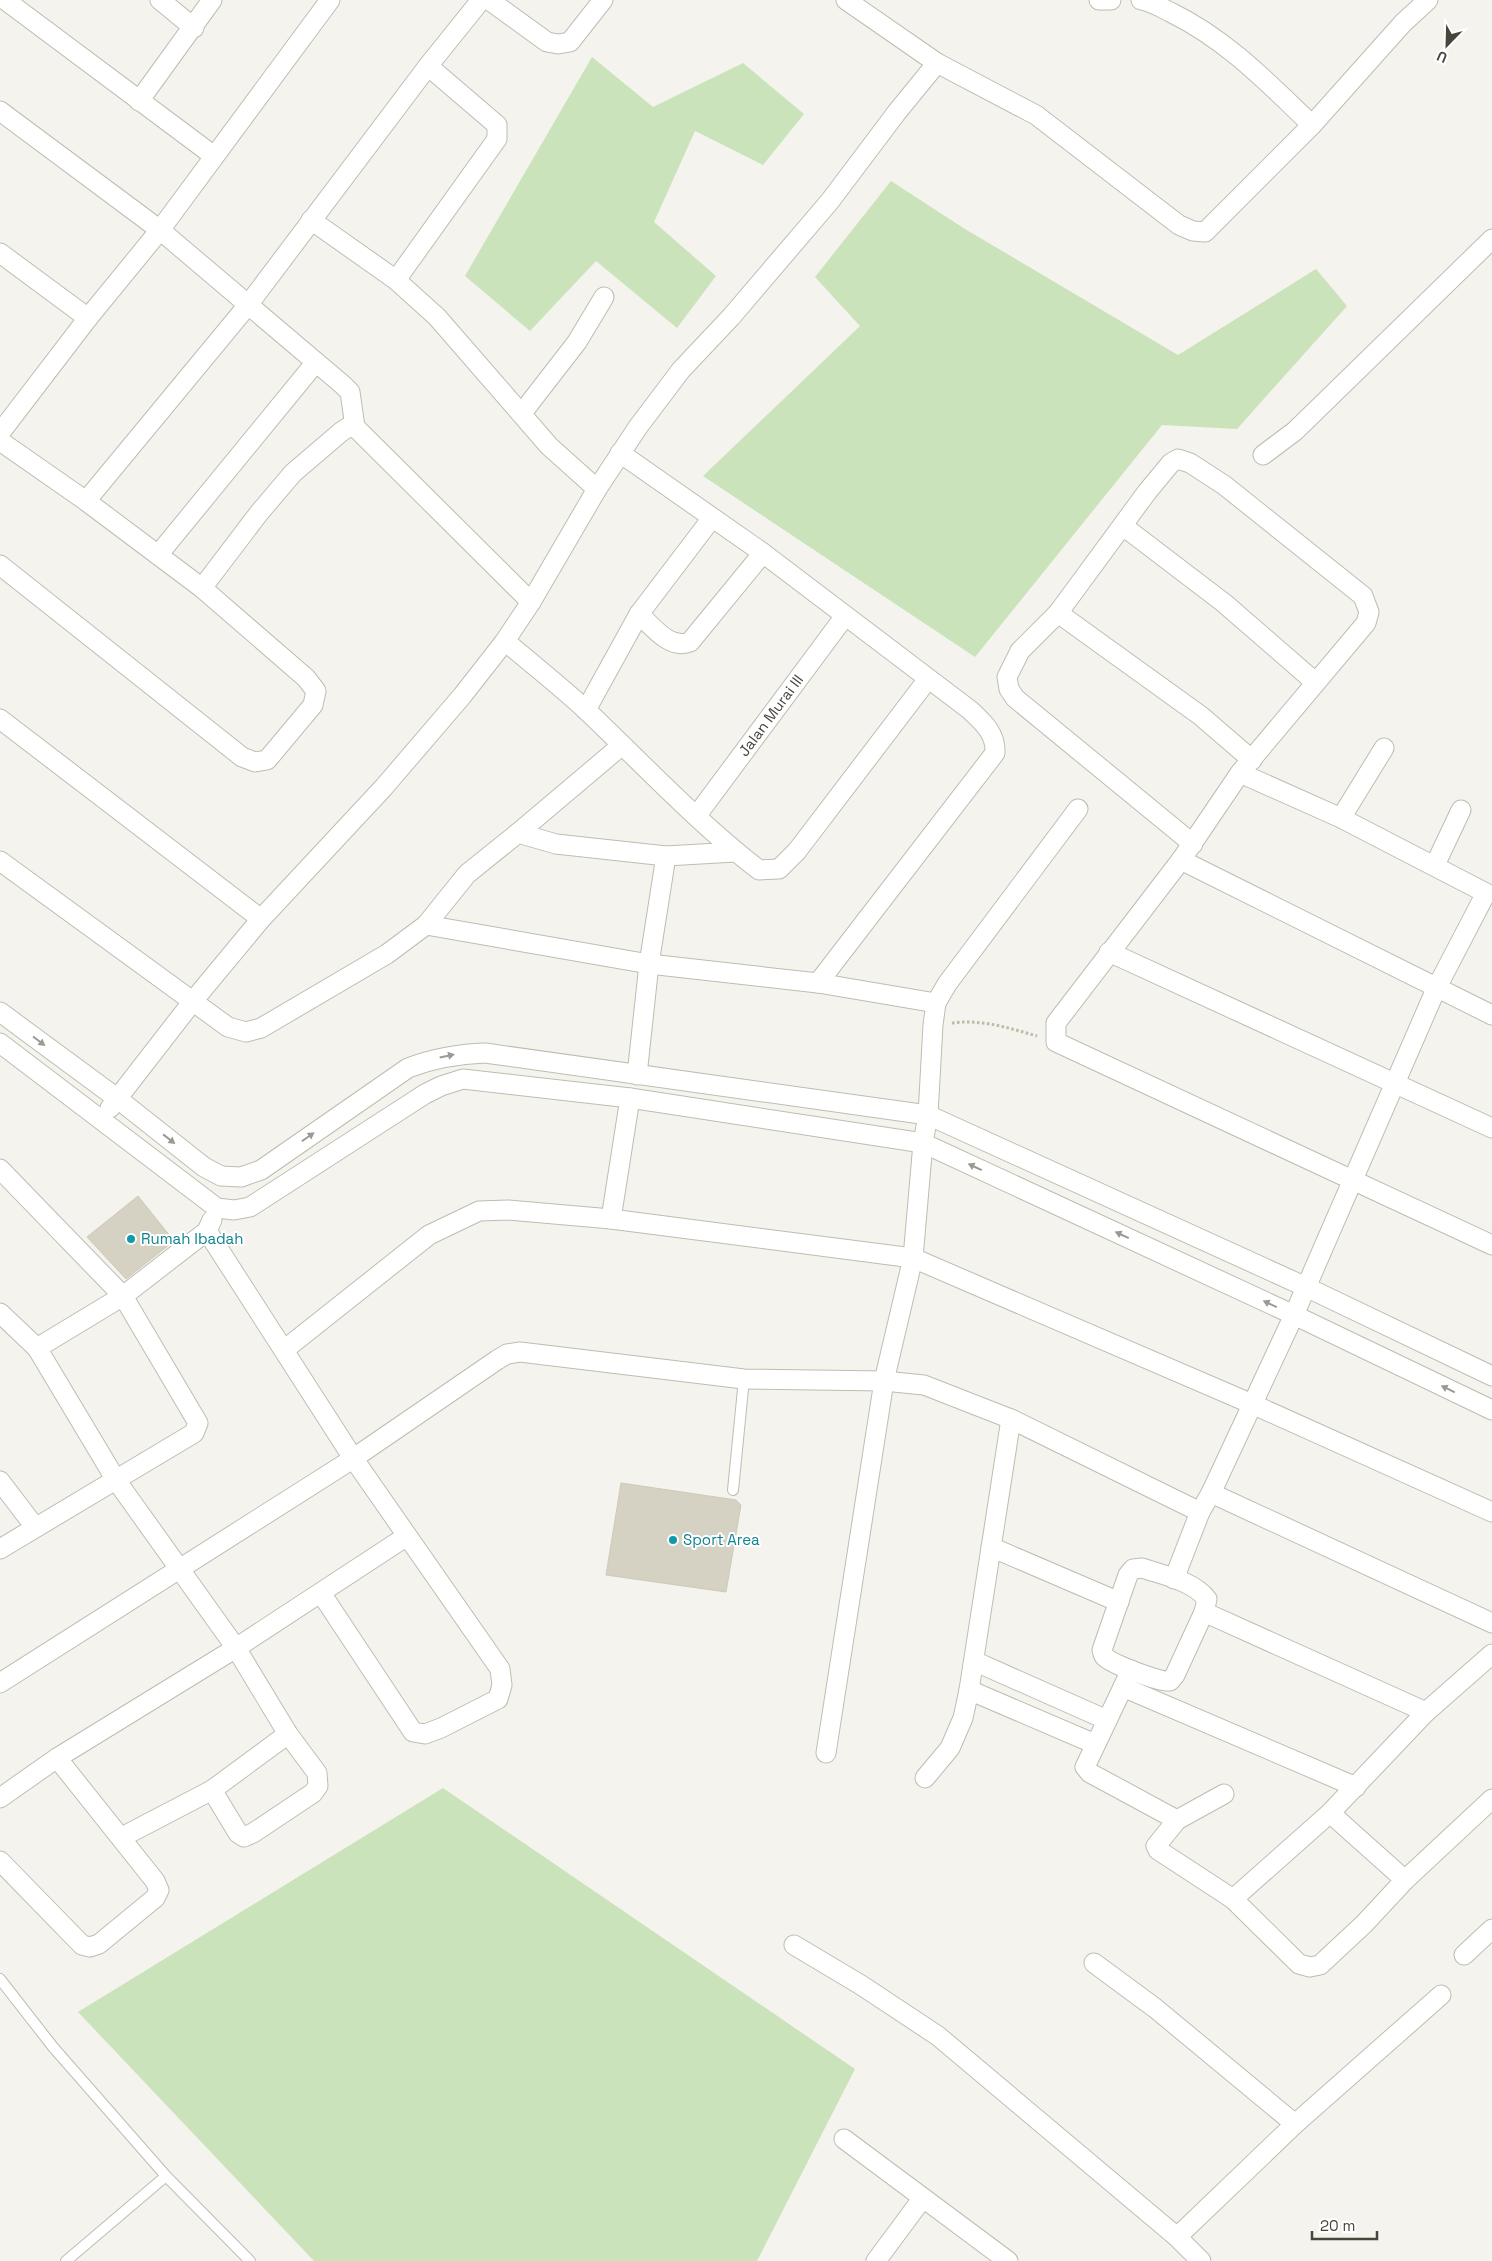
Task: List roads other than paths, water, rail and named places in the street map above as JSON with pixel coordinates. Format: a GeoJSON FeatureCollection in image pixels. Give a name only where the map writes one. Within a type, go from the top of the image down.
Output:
{"type":"FeatureCollection","features":[{"type":"Feature","properties":{"kind":"street"},"geometry":{"type":"LineString","coordinates":[[4,0],[214,156]]}},
{"type":"Feature","properties":{"kind":"street"},"geometry":{"type":"LineString","coordinates":[[160,0],[194,28]]}},
{"type":"Feature","properties":{"kind":"street"},"geometry":{"type":"LineString","coordinates":[[139,101],[194,28],[212,0]]}},
{"type":"Feature","properties":{"kind":"street"},"geometry":{"type":"LineString","coordinates":[[0,433],[88,318],[160,230],[330,0]]}},
{"type":"Feature","properties":{"kind":"street"},"geometry":{"type":"LineString","coordinates":[[86,501],[248,305],[428,66],[481,0]]}},
{"type":"Feature","properties":{"kind":"street"},"geometry":{"type":"LineString","coordinates":[[489,0],[547,42],[558,44],[570,42],[603,0]]}},
{"type":"Feature","properties":{"kind":"street"},"geometry":{"type":"LineString","coordinates":[[846,0],[936,63],[1036,115],[1178,225],[1193,231],[1206,232],[1312,125],[1403,23],[1428,0]]}},
{"type":"Feature","properties":{"kind":"street"},"geometry":{"type":"LineString","coordinates":[[1099,0],[1111,0]]}},
{"type":"Feature","properties":{"kind":"street"},"geometry":{"type":"LineString","coordinates":[[1141,0],[1148,1],[1186,20],[1216,38],[1254,69],[1312,125]]}},
{"type":"Feature","properties":{"kind":"street"},"geometry":{"type":"LineString","coordinates":[[100,1120],[118,1099],[192,1000],[261,919],[384,787],[505,641],[531,602],[597,488],[620,453],[681,370],[731,317],[830,201],[936,63]]}},
{"type":"Feature","properties":{"kind":"street"},"geometry":{"type":"LineString","coordinates":[[396,280],[497,139],[497,125],[428,66]]}},
{"type":"Feature","properties":{"kind":"street"},"geometry":{"type":"LineString","coordinates":[[0,111],[160,230],[350,392],[355,427],[531,602]]}},
{"type":"Feature","properties":{"kind":"street"},"geometry":{"type":"LineString","coordinates":[[311,220],[396,280],[437,318],[549,446],[597,488]]}},
{"type":"Feature","properties":{"kind":"street"},"geometry":{"type":"LineString","coordinates":[[1263,455],[1302,425],[1492,239]]}},
{"type":"Feature","properties":{"kind":"street"},"geometry":{"type":"LineString","coordinates":[[4,263],[88,318]]}},
{"type":"Feature","properties":{"kind":"street"},"geometry":{"type":"LineString","coordinates":[[522,413],[577,342],[604,297]]}},
{"type":"Feature","properties":{"kind":"street"},"geometry":{"type":"LineString","coordinates":[[158,555],[316,362]]}},
{"type":"Feature","properties":{"kind":"street"},"geometry":{"type":"LineString","coordinates":[[202,588],[259,513],[293,473],[340,432],[347,428],[355,427]]}},
{"type":"Feature","properties":{"kind":"street"},"geometry":{"type":"LineString","coordinates":[[0,441],[86,501],[202,588],[306,678],[316,691],[313,705],[267,760],[254,762],[242,757],[0,565]]}},
{"type":"Feature","properties":{"kind":"street"},"geometry":{"type":"LineString","coordinates":[[620,453],[763,553],[970,710],[985,724],[996,742],[995,753],[818,984]]}},
{"type":"Feature","properties":{"kind":"street"},"geometry":{"type":"LineString","coordinates":[[1193,844],[1014,698],[1009,689],[1007,677],[1020,651],[1058,612],[1171,463],[1178,459],[1184,460],[1224,486],[1363,596],[1369,612],[1366,623],[1246,767],[1193,844],[1056,1023],[1056,1042],[1492,1245]]}},
{"type":"Feature","properties":{"kind":"street"},"geometry":{"type":"LineString","coordinates":[[586,710],[639,614],[712,518]]}},
{"type":"Feature","properties":{"kind":"street"},"geometry":{"type":"LineString","coordinates":[[1122,526],[1224,603],[1316,682]]}},
{"type":"Feature","properties":{"kind":"street"},"geometry":{"type":"LineString","coordinates":[[639,614],[671,643],[682,645],[690,642],[763,553]]}},
{"type":"Feature","properties":{"kind":"street"},"geometry":{"type":"LineString","coordinates":[[1058,612],[1201,716],[1246,767],[1489,894],[1436,989],[1294,1315],[1211,1493],[1200,1512],[1174,1579]]}},
{"type":"Feature","properties":{"kind":"street","name":"Jalan Murai III"},"geometry":{"type":"LineString","coordinates":[[697,815],[845,616]]}},
{"type":"Feature","properties":{"kind":"street"},"geometry":{"type":"LineString","coordinates":[[505,641],[586,710],[621,746],[736,852],[759,870],[779,869],[797,851],[928,679]]}},
{"type":"Feature","properties":{"kind":"street"},"geometry":{"type":"LineString","coordinates":[[0,719],[261,919]]}},
{"type":"Feature","properties":{"kind":"street"},"geometry":{"type":"LineString","coordinates":[[0,861],[228,1027],[246,1032],[261,1028],[387,954],[426,925],[467,874],[621,746]]}},
{"type":"Feature","properties":{"kind":"street"},"geometry":{"type":"LineString","coordinates":[[1341,818],[1384,748]]}},
{"type":"Feature","properties":{"kind":"street"},"geometry":{"type":"LineString","coordinates":[[826,1753],[884,1381],[912,1258],[923,1143],[928,1115],[936,1003],[947,984],[1078,809]]}},
{"type":"Feature","properties":{"kind":"street"},"geometry":{"type":"LineString","coordinates":[[1435,865],[1461,810]]}},
{"type":"Feature","properties":{"kind":"street"},"geometry":{"type":"LineString","coordinates":[[518,833],[556,844],[666,856],[736,852]]}},
{"type":"Feature","properties":{"kind":"street"},"geometry":{"type":"LineString","coordinates":[[637,1075],[649,964],[666,856]]}},
{"type":"Feature","properties":{"kind":"street"},"geometry":{"type":"LineString","coordinates":[[1181,860],[1436,989],[1492,1015]]}},
{"type":"Feature","properties":{"kind":"street"},"geometry":{"type":"LineString","coordinates":[[426,925],[649,964],[818,984],[936,1003]]}},
{"type":"Feature","properties":{"kind":"street"},"geometry":{"type":"LineString","coordinates":[[1109,952],[1492,1128]]}},
{"type":"Feature","properties":{"kind":"street"},"geometry":{"type":"LineString","coordinates":[[0,1012],[118,1099],[204,1167],[221,1176],[242,1177],[261,1170],[408,1068],[430,1060],[454,1055],[485,1053],[928,1115],[1306,1287],[1492,1376]]}},
{"type":"Feature","properties":{"kind":"street"},"geometry":{"type":"LineString","coordinates":[[0,1043],[217,1208],[234,1210],[250,1207],[425,1094],[441,1086],[463,1080],[630,1098],[923,1143],[1294,1315],[1492,1410]]}},
{"type":"Feature","properties":{"kind":"street"},"geometry":{"type":"LineString","coordinates":[[581,1094],[582,1068]]}},
{"type":"Feature","properties":{"kind":"street"},"geometry":{"type":"LineString","coordinates":[[611,1219],[630,1098]]}},
{"type":"Feature","properties":{"kind":"street"},"geometry":{"type":"LineString","coordinates":[[0,1169],[123,1296],[198,1423],[194,1433],[0,1549]]}},
{"type":"Feature","properties":{"kind":"street"},"geometry":{"type":"LineString","coordinates":[[36,1348],[123,1296],[207,1231],[217,1208]]}},
{"type":"Feature","properties":{"kind":"street"},"geometry":{"type":"LineString","coordinates":[[284,1350],[428,1235],[479,1211],[508,1210],[611,1219],[912,1258],[1252,1404],[1492,1512]]}},
{"type":"Feature","properties":{"kind":"street"},"geometry":{"type":"LineString","coordinates":[[207,1231],[353,1458],[500,1669],[502,1685],[498,1699],[441,1728],[425,1734],[412,1732],[321,1593]]}},
{"type":"Feature","properties":{"kind":"street"},"geometry":{"type":"LineString","coordinates":[[0,1313],[36,1348],[116,1480],[236,1648],[288,1734],[316,1773],[318,1786],[312,1793],[253,1833],[244,1837],[238,1833],[212,1790]]}},
{"type":"Feature","properties":{"kind":"street"},"geometry":{"type":"LineString","coordinates":[[0,1683],[353,1458],[497,1360],[520,1352],[744,1379],[884,1381],[924,1385],[1011,1419],[1200,1512]]}},
{"type":"Feature","properties":{"kind":"street"},"geometry":{"type":"LineString","coordinates":[[925,1778],[950,1748],[963,1718],[974,1661],[1011,1419]]}},
{"type":"Feature","properties":{"kind":"street"},"geometry":{"type":"LineString","coordinates":[[0,1481],[35,1527]]}},
{"type":"Feature","properties":{"kind":"street"},"geometry":{"type":"LineString","coordinates":[[1211,1493],[1492,1623]]}},
{"type":"Feature","properties":{"kind":"street"},"geometry":{"type":"LineString","coordinates":[[0,1798],[57,1758],[236,1648],[407,1536]]}},
{"type":"Feature","properties":{"kind":"street"},"geometry":{"type":"LineString","coordinates":[[991,1547],[1119,1602]]}},
{"type":"Feature","properties":{"kind":"street"},"geometry":{"type":"LineString","coordinates":[[1142,1568],[1174,1579],[1204,1594],[1207,1599],[1204,1612],[1175,1675],[1170,1681],[1164,1682],[1131,1670],[1106,1658],[1102,1650],[1119,1602],[1128,1575],[1133,1569],[1142,1568]]}},
{"type":"Feature","properties":{"kind":"street"},"geometry":{"type":"LineString","coordinates":[[1204,1612],[1426,1712]]}},
{"type":"Feature","properties":{"kind":"street"},"geometry":{"type":"LineString","coordinates":[[1232,1899],[1330,1813],[1426,1712],[1492,1654]]}},
{"type":"Feature","properties":{"kind":"street"},"geometry":{"type":"LineString","coordinates":[[974,1661],[1107,1720]]}},
{"type":"Feature","properties":{"kind":"street"},"geometry":{"type":"LineString","coordinates":[[1131,1670],[1085,1767],[1090,1773],[1177,1820]]}},
{"type":"Feature","properties":{"kind":"street"},"geometry":{"type":"LineString","coordinates":[[1123,1687],[1356,1787]]}},
{"type":"Feature","properties":{"kind":"street"},"geometry":{"type":"LineString","coordinates":[[969,1690],[1095,1744]]}},
{"type":"Feature","properties":{"kind":"street"},"geometry":{"type":"LineString","coordinates":[[122,1837],[212,1790],[288,1734]]}},
{"type":"Feature","properties":{"kind":"street"},"geometry":{"type":"LineString","coordinates":[[0,1861],[82,1944],[90,1947],[99,1944],[155,1898],[158,1890],[155,1880],[57,1758]]}},
{"type":"Feature","properties":{"kind":"street"},"geometry":{"type":"LineString","coordinates":[[1224,1794],[1177,1820],[1156,1846],[1158,1850],[1232,1899],[1299,1964],[1310,1967],[1320,1965],[1364,1924],[1405,1880],[1492,1799]]}},
{"type":"Feature","properties":{"kind":"street"},"geometry":{"type":"LineString","coordinates":[[1330,1813],[1405,1880]]}},
{"type":"Feature","properties":{"kind":"street"},"geometry":{"type":"LineString","coordinates":[[1464,1955],[1492,1929]]}},
{"type":"Feature","properties":{"kind":"street"},"geometry":{"type":"LineString","coordinates":[[794,1946],[861,1985],[938,2036],[1177,2238],[1201,2261]]}},
{"type":"Feature","properties":{"kind":"street"},"geometry":{"type":"LineString","coordinates":[[1094,1963],[1155,2008],[1295,2124]]}},
{"type":"Feature","properties":{"kind":"street"},"geometry":{"type":"LineString","coordinates":[[1177,2238],[1295,2124],[1441,1994]]}},
{"type":"Feature","properties":{"kind":"street"},"geometry":{"type":"LineString","coordinates":[[844,2139],[922,2199],[1008,2261]]}},
{"type":"Feature","properties":{"kind":"street"},"geometry":{"type":"LineString","coordinates":[[876,2261],[922,2199]]}},
{"type":"Feature","properties":{"kind":"lane"},"geometry":{"type":"LineString","coordinates":[[734,1490],[744,1379]]}},
{"type":"Feature","properties":{"kind":"lane"},"geometry":{"type":"LineString","coordinates":[[0,1979],[53,2047],[166,2176],[250,2261]]}},
{"type":"Feature","properties":{"kind":"lane"},"geometry":{"type":"LineString","coordinates":[[66,2261],[166,2176]]}},
{"type":"Feature","properties":{"kind":"place","name":"Rumah Ibadah"},"geometry":{"type":"Point","coordinates":[131,1239]}},
{"type":"Feature","properties":{"kind":"place","name":"Sport Area"},"geometry":{"type":"Point","coordinates":[673,1540]}}]}
